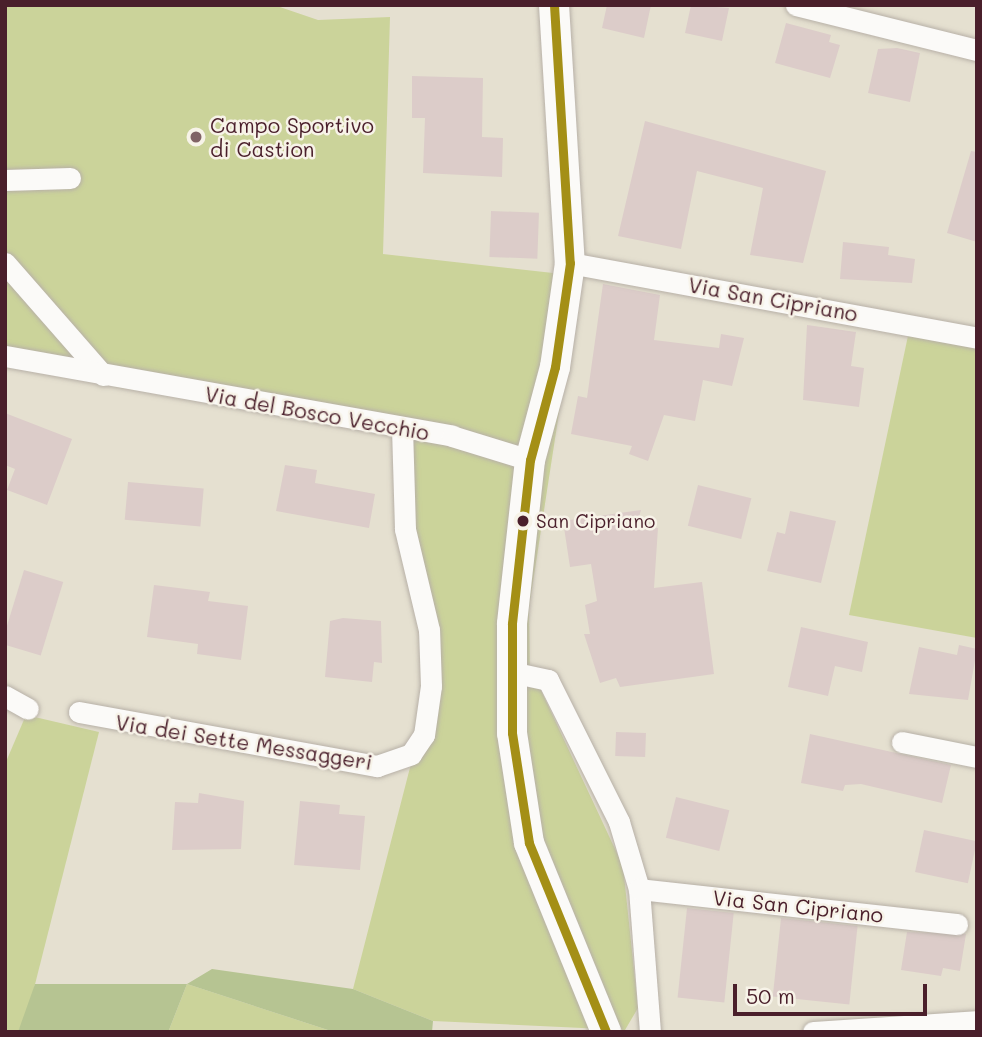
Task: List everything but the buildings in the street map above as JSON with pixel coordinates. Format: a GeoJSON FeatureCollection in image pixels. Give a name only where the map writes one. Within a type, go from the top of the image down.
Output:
{"type":"FeatureCollection","features":[{"type":"Feature","properties":{"kind":"main road"},"geometry":{"type":"LineString","coordinates":[[554,5],[570,263],[555,367],[530,460],[511,672],[514,768],[526,830],[606,1032]]}},
{"type":"Feature","properties":{"kind":"street"},"geometry":{"type":"LineString","coordinates":[[796,5],[977,50]]}},
{"type":"Feature","properties":{"kind":"street"},"geometry":{"type":"LineString","coordinates":[[5,180],[70,178]]}},
{"type":"Feature","properties":{"kind":"street"},"geometry":{"type":"LineString","coordinates":[[5,263],[103,375]]}},
{"type":"Feature","properties":{"kind":"street","name":"Via San Cipriano"},"geometry":{"type":"LineString","coordinates":[[570,263],[977,338]]}},
{"type":"Feature","properties":{"kind":"street","name":"Via del Bosco Vecchio"},"geometry":{"type":"LineString","coordinates":[[5,356],[402,429],[530,460]]}},
{"type":"Feature","properties":{"kind":"street","name":"Via dei Sette Messaggeri"},"geometry":{"type":"LineString","coordinates":[[79,712],[377,765],[411,754],[424,735],[431,686],[429,630],[405,529],[402,429]]}},
{"type":"Feature","properties":{"kind":"street"},"geometry":{"type":"LineString","coordinates":[[511,672],[548,680],[619,822],[639,889],[650,1032]]}},
{"type":"Feature","properties":{"kind":"street"},"geometry":{"type":"LineString","coordinates":[[5,696],[28,709]]}},
{"type":"Feature","properties":{"kind":"street"},"geometry":{"type":"LineString","coordinates":[[902,742],[977,757]]}},
{"type":"Feature","properties":{"kind":"street","name":"Via San Cipriano"},"geometry":{"type":"LineString","coordinates":[[639,889],[957,924]]}},
{"type":"Feature","properties":{"kind":"street"},"geometry":{"type":"LineString","coordinates":[[813,1032],[977,1021]]}},
{"type":"Feature","properties":{"kind":"green space"},"geometry":{"type":"Polygon","coordinates":[[[5,5],[274,5],[318,20],[390,17],[383,254],[580,276],[529,608],[530,685],[538,684],[623,866],[638,1008],[625,1030],[433,1021],[353,989],[431,686],[409,560],[404,431],[121,388],[5,361],[5,5]]]}},
{"type":"Feature","properties":{"kind":"green space"},"geometry":{"type":"Polygon","coordinates":[[[909,331],[977,348],[977,638],[849,615],[909,331]]]}},
{"type":"Feature","properties":{"kind":"green space"},"geometry":{"type":"Polygon","coordinates":[[[26,715],[99,732],[29,1008],[18,1032],[5,1032],[5,764],[26,715]]]}},
{"type":"Feature","properties":{"kind":"green space"},"geometry":{"type":"Polygon","coordinates":[[[212,969],[353,989],[433,1021],[432,1032],[334,1032],[187,984],[212,969]]]}},
{"type":"Feature","properties":{"kind":"green space"},"geometry":{"type":"Polygon","coordinates":[[[35,984],[187,984],[169,1030],[18,1032],[35,984]]]}},
{"type":"Feature","properties":{"kind":"green space"},"geometry":{"type":"Polygon","coordinates":[[[187,984],[334,1032],[154,1032],[169,1030],[187,984]]]}},
{"type":"Feature","properties":{"kind":"transit line"},"geometry":{"type":"LineString","coordinates":[[554,5],[570,263],[555,367],[530,460],[512,624],[512,733],[529,843],[606,1032]]}},
{"type":"Feature","properties":{"kind":"place","name":"Campo Sportivo di Castion"},"geometry":{"type":"Point","coordinates":[196,137]}},
{"type":"Feature","properties":{"kind":"place","name":"San Cipriano"},"geometry":{"type":"Point","coordinates":[523,521]}}]}
